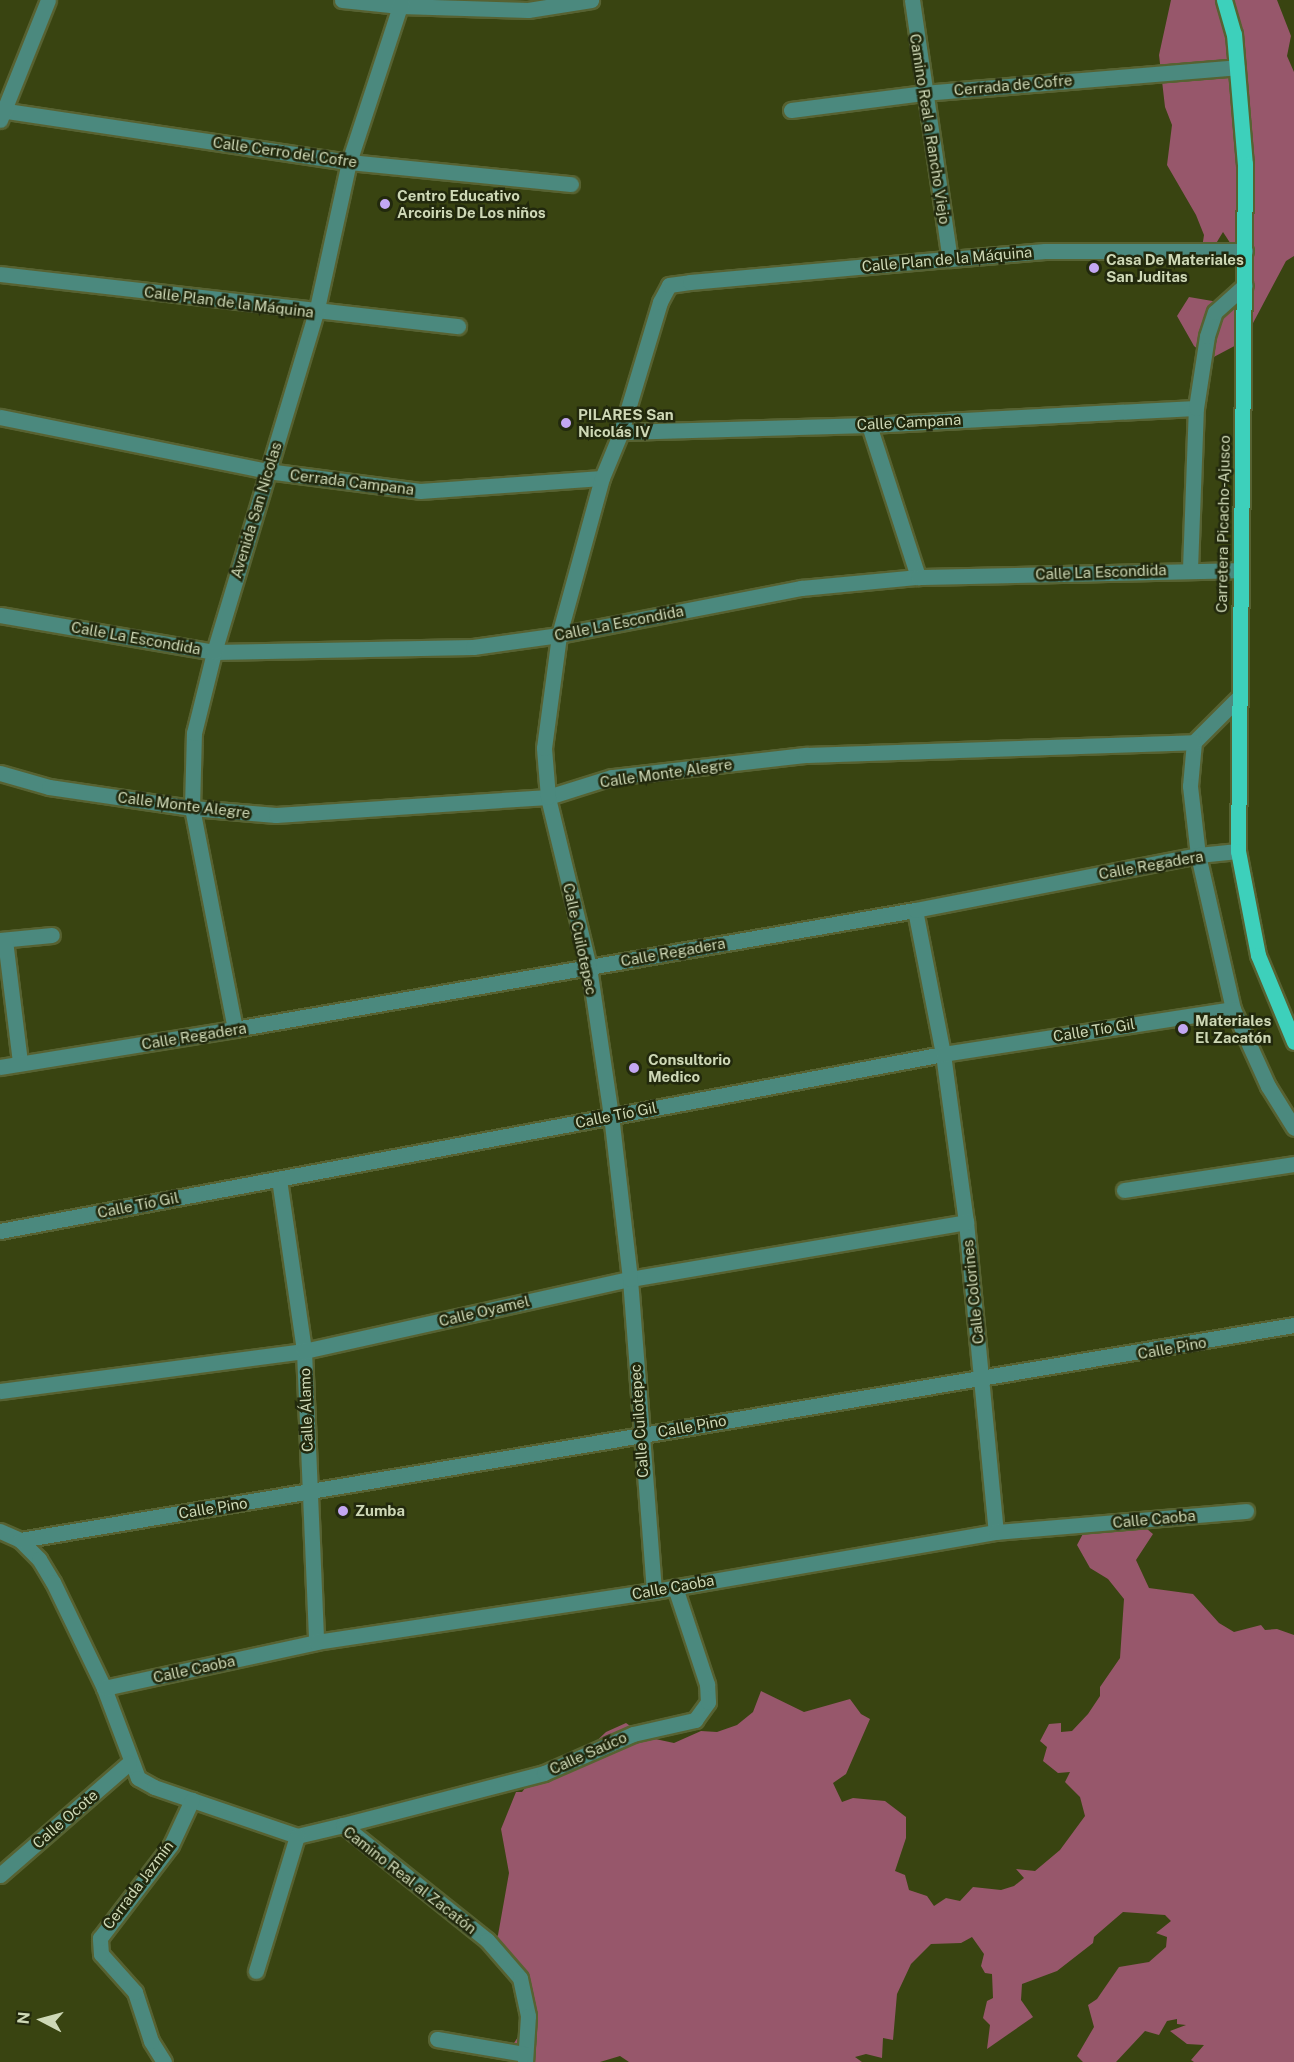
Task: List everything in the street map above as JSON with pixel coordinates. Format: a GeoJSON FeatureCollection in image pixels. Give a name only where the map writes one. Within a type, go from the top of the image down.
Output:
{"type":"FeatureCollection","features":[{"type":"Feature","properties":{"kind":"main road","name":"Carretera Picacho-Ajusco"},"geometry":{"type":"LineString","coordinates":[[1224,0],[1234,34],[1245,164],[1238,698],[1239,851],[1258,955],[1294,1042]]}},
{"type":"Feature","properties":{"kind":"street"},"geometry":{"type":"LineString","coordinates":[[1,114],[48,0]]}},
{"type":"Feature","properties":{"kind":"street"},"geometry":{"type":"LineString","coordinates":[[342,0],[528,10],[591,0]]}},
{"type":"Feature","properties":{"kind":"street","name":"Camino Real a Rancho Viejo"},"geometry":{"type":"LineString","coordinates":[[912,0],[923,93],[950,259]]}},
{"type":"Feature","properties":{"kind":"street","name":"Avenida San Nicolas"},"geometry":{"type":"LineString","coordinates":[[235,1029],[192,808],[194,734],[214,652],[316,313],[349,162],[401,3]]}},
{"type":"Feature","properties":{"kind":"street","name":"Cerrada de Cofre"},"geometry":{"type":"LineString","coordinates":[[791,110],[923,93],[1237,67]]}},
{"type":"Feature","properties":{"kind":"street","name":"Calle Cerro del Cofre"},"geometry":{"type":"LineString","coordinates":[[1,114],[349,162],[571,184]]}},
{"type":"Feature","properties":{"kind":"street","name":"Calle Plan de la Máquina"},"geometry":{"type":"LineString","coordinates":[[660,302],[669,285],[950,259],[1045,251],[1245,252]]}},
{"type":"Feature","properties":{"kind":"street","name":"Calle Plan de la Máquina"},"geometry":{"type":"LineString","coordinates":[[0,274],[316,313],[458,326]]}},
{"type":"Feature","properties":{"kind":"street"},"geometry":{"type":"LineString","coordinates":[[1190,569],[1196,408],[1207,336],[1215,312],[1245,285]]}},
{"type":"Feature","properties":{"kind":"street","name":"Calle Cuilotepec"},"geometry":{"type":"LineString","coordinates":[[654,1591],[639,1435],[630,1279],[611,1116],[588,967],[548,797],[544,748],[560,635],[602,478],[621,432],[660,302]]}},
{"type":"Feature","properties":{"kind":"street","name":"Calle Campana"},"geometry":{"type":"LineString","coordinates":[[621,432],[869,425],[1196,408]]}},
{"type":"Feature","properties":{"kind":"street","name":"Cerrada Campana"},"geometry":{"type":"LineString","coordinates":[[0,417],[267,471],[420,491],[602,478]]}},
{"type":"Feature","properties":{"kind":"street"},"geometry":{"type":"LineString","coordinates":[[869,425],[918,577]]}},
{"type":"Feature","properties":{"kind":"street","name":"Calle La Escondida"},"geometry":{"type":"LineString","coordinates":[[0,615],[214,652],[473,647],[560,635],[801,588],[918,577],[1190,569],[1240,570]]}},
{"type":"Feature","properties":{"kind":"street"},"geometry":{"type":"LineString","coordinates":[[1238,698],[1194,742],[1190,786],[1198,855],[1233,1009],[1268,1086],[1294,1128]]}},
{"type":"Feature","properties":{"kind":"street","name":"Calle Monte Alegre"},"geometry":{"type":"LineString","coordinates":[[0,773],[49,787],[192,808],[276,815],[548,797],[612,777],[806,755],[1194,742]]}},
{"type":"Feature","properties":{"kind":"street","name":"Calle Regadera"},"geometry":{"type":"LineString","coordinates":[[0,1067],[235,1029],[915,910],[1198,855],[1239,851]]}},
{"type":"Feature","properties":{"kind":"street","name":"Calle Colorines"},"geometry":{"type":"LineString","coordinates":[[915,910],[943,1054],[966,1222],[996,1532]]}},
{"type":"Feature","properties":{"kind":"street"},"geometry":{"type":"LineString","coordinates":[[20,1064],[2,940],[52,936]]}},
{"type":"Feature","properties":{"kind":"street","name":"Calle Tío Gil"},"geometry":{"type":"LineString","coordinates":[[0,1231],[943,1054],[1233,1009]]}},
{"type":"Feature","properties":{"kind":"street"},"geometry":{"type":"LineString","coordinates":[[1124,1190],[1294,1164]]}},
{"type":"Feature","properties":{"kind":"street","name":"Calle Álamo"},"geometry":{"type":"LineString","coordinates":[[279,1179],[304,1351],[316,1642]]}},
{"type":"Feature","properties":{"kind":"street","name":"Calle Oyamel"},"geometry":{"type":"LineString","coordinates":[[0,1391],[304,1351],[630,1279],[966,1222]]}},
{"type":"Feature","properties":{"kind":"street","name":"Calle Pino"},"geometry":{"type":"LineString","coordinates":[[20,1540],[309,1493],[981,1376],[1136,1355],[1294,1325]]}},
{"type":"Feature","properties":{"kind":"street","name":"Calle Caoba"},"geometry":{"type":"LineString","coordinates":[[104,1688],[316,1642],[654,1591],[996,1532],[1246,1511]]}},
{"type":"Feature","properties":{"kind":"street"},"geometry":{"type":"LineString","coordinates":[[0,1531],[20,1540],[39,1559],[53,1582],[104,1688],[129,1763],[138,1778],[154,1787],[297,1836],[256,1971]]}},
{"type":"Feature","properties":{"kind":"street","name":"Calle Saúco"},"geometry":{"type":"LineString","coordinates":[[343,1825],[544,1773],[633,1734],[695,1720],[708,1702],[707,1684],[675,1587]]}},
{"type":"Feature","properties":{"kind":"street","name":"Calle Ocote"},"geometry":{"type":"LineString","coordinates":[[0,1875],[129,1763]]}},
{"type":"Feature","properties":{"kind":"street","name":"Cerrada Jazmín"},"geometry":{"type":"LineString","coordinates":[[164,2062],[152,2041],[135,1992],[101,1954],[100,1938],[171,1845],[192,1800]]}},
{"type":"Feature","properties":{"kind":"street","name":"Camino Real al Zacatón"},"geometry":{"type":"LineString","coordinates":[[297,1836],[343,1825],[487,1940],[520,1978],[528,2016],[524,2058]]}},
{"type":"Feature","properties":{"kind":"street"},"geometry":{"type":"LineString","coordinates":[[437,2039],[524,2058]]}},
{"type":"Feature","properties":{"kind":"shaded area"},"geometry":{"type":"Polygon","coordinates":[[[1171,0],[1277,0],[1291,36],[1287,56],[1294,72],[1294,256],[1286,261],[1252,325],[1244,326],[1242,342],[1210,359],[1194,346],[1177,316],[1189,297],[1230,304],[1237,280],[1238,255],[1223,232],[1212,250],[1202,248],[1204,235],[1196,215],[1167,165],[1172,125],[1165,107],[1159,55],[1171,0]]]}},
{"type":"Feature","properties":{"kind":"shaded area"},"geometry":{"type":"Polygon","coordinates":[[[1114,1513],[1129,1514],[1153,1534],[1136,1560],[1149,1588],[1193,1594],[1219,1623],[1234,1632],[1261,1625],[1265,1630],[1277,1629],[1294,1635],[1294,2062],[1194,2062],[1191,2060],[1204,2045],[1187,2044],[1170,2031],[1186,2025],[1177,2024],[1177,2019],[1167,2021],[1159,2035],[1145,2031],[1116,2062],[1083,2062],[1077,2056],[1094,2027],[1088,2005],[1097,1999],[1119,1967],[1149,1962],[1166,1947],[1167,1937],[1156,1933],[1171,1921],[1165,1915],[1123,1912],[1094,1937],[1093,1943],[1057,1971],[1022,1984],[1021,2000],[1033,2017],[987,2049],[990,2025],[983,2018],[987,2001],[993,1998],[992,1974],[985,1973],[981,1966],[984,1954],[972,1937],[961,1943],[931,1944],[911,1964],[897,1994],[893,2040],[883,2038],[882,2058],[866,2054],[855,2057],[862,2062],[629,2062],[620,2056],[600,2062],[511,2062],[514,2043],[526,2025],[521,2020],[532,1998],[489,1949],[498,1935],[509,1873],[501,1829],[516,1792],[522,1792],[533,1778],[570,1766],[606,1732],[626,1723],[646,1737],[674,1743],[701,1731],[717,1732],[737,1725],[753,1712],[761,1691],[804,1712],[850,1699],[861,1714],[870,1719],[846,1774],[833,1783],[842,1802],[853,1798],[885,1801],[906,1817],[906,1838],[895,1871],[905,1875],[909,1890],[927,1896],[934,1906],[946,1898],[960,1901],[973,1887],[1001,1890],[1014,1886],[1024,1878],[1016,1869],[1035,1871],[1060,1850],[1085,1816],[1080,1797],[1065,1782],[1070,1772],[1058,1773],[1043,1761],[1047,1747],[1040,1741],[1049,1724],[1061,1723],[1061,1732],[1072,1731],[1088,1714],[1100,1696],[1100,1687],[1120,1658],[1124,1599],[1108,1579],[1090,1568],[1077,1545],[1086,1528],[1114,1513]]]}},
{"type":"Feature","properties":{"kind":"place","name":"Centro Educativo Arcoiris De Los niños"},"geometry":{"type":"Point","coordinates":[385,204]}},
{"type":"Feature","properties":{"kind":"place","name":"Casa De Materiales San Juditas"},"geometry":{"type":"Point","coordinates":[1094,268]}},
{"type":"Feature","properties":{"kind":"place","name":"PILARES San Nicolás IV"},"geometry":{"type":"Point","coordinates":[566,423]}},
{"type":"Feature","properties":{"kind":"place","name":"Materiales El Zacatón"},"geometry":{"type":"Point","coordinates":[1183,1029]}},
{"type":"Feature","properties":{"kind":"place","name":"Consultorio Medico"},"geometry":{"type":"Point","coordinates":[634,1068]}},
{"type":"Feature","properties":{"kind":"place","name":"Zumba"},"geometry":{"type":"Point","coordinates":[343,1511]}}]}
